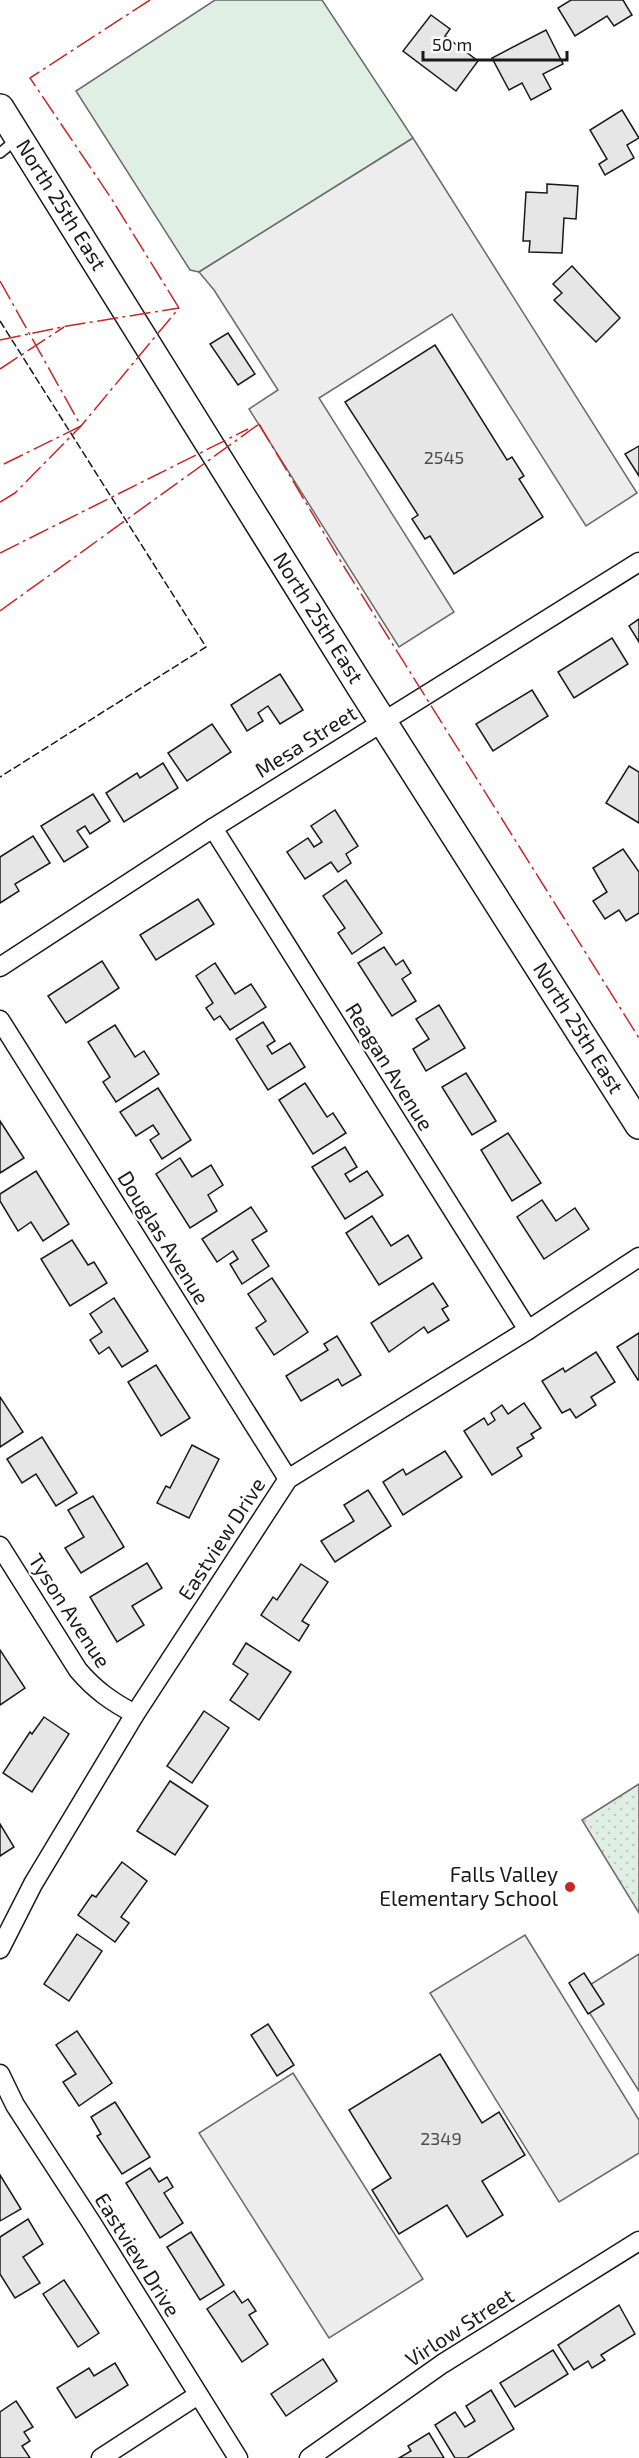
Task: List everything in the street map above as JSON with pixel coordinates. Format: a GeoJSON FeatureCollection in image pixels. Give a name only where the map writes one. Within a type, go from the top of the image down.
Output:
{"type":"FeatureCollection","features":[{"type":"Feature","properties":{"kind":"main road","name":"North 25th East"},"geometry":{"type":"LineString","coordinates":[[0,108],[10,145],[382,721],[639,1125]]}},
{"type":"Feature","properties":{"kind":"street","name":"Mesa Street"},"geometry":{"type":"LineString","coordinates":[[0,966],[382,721],[639,562]]}},
{"type":"Feature","properties":{"kind":"street","name":"Reagan Avenue"},"geometry":{"type":"LineString","coordinates":[[213,828],[528,1330]]}},
{"type":"Feature","properties":{"kind":"street","name":"Douglas Avenue"},"geometry":{"type":"LineString","coordinates":[[0,1020],[288,1479]]}},
{"type":"Feature","properties":{"kind":"street","name":"Eastview Drive"},"geometry":{"type":"LineString","coordinates":[[0,1949],[33,1884],[135,1714],[288,1479],[528,1330],[639,1257]]}},
{"type":"Feature","properties":{"kind":"street","name":"Tyson Avenue"},"geometry":{"type":"LineString","coordinates":[[0,1546],[78,1670],[93,1688],[108,1700],[135,1714]]}},
{"type":"Feature","properties":{"kind":"street","name":"Eastview Drive"},"geometry":{"type":"LineString","coordinates":[[0,2074],[15,2105],[238,2458]]}},
{"type":"Feature","properties":{"kind":"street","name":"Virlow Street"},"geometry":{"type":"LineString","coordinates":[[309,2458],[442,2364],[639,2241]]}},
{"type":"Feature","properties":{"kind":"street"},"geometry":{"type":"LineString","coordinates":[[101,2458],[198,2395]]}},
{"type":"Feature","properties":{"kind":"green space"},"geometry":{"type":"Polygon","coordinates":[[[215,0],[322,0],[413,138],[199,272],[190,270],[76,91],[215,0]]]}},
{"type":"Feature","properties":{"kind":"green space"},"geometry":{"type":"Polygon","coordinates":[[[639,1784],[639,1913],[582,1820],[639,1784]]]}},
{"type":"Feature","properties":{"kind":"shaded area"},"geometry":{"type":"Polygon","coordinates":[[[413,138],[637,493],[586,526],[452,314],[319,398],[454,612],[399,647],[249,409],[278,390],[214,290],[199,272],[413,138]]]}},
{"type":"Feature","properties":{"kind":"shaded area"},"geometry":{"type":"Polygon","coordinates":[[[525,1935],[639,2120],[639,2153],[559,2202],[430,1993],[525,1935]]]}},
{"type":"Feature","properties":{"kind":"shaded area"},"geometry":{"type":"Polygon","coordinates":[[[639,1954],[639,2091],[577,1993],[639,1954]]]}},
{"type":"Feature","properties":{"kind":"shaded area"},"geometry":{"type":"Polygon","coordinates":[[[293,2073],[423,2279],[329,2338],[199,2133],[293,2073]]]}},
{"type":"Feature","properties":{"kind":"building"},"geometry":{"type":"Polygon","coordinates":[[[571,0],[623,0],[632,15],[614,26],[607,16],[575,36],[558,8],[571,0]]]}},
{"type":"Feature","properties":{"kind":"building"},"geometry":{"type":"Polygon","coordinates":[[[431,15],[450,29],[445,36],[478,61],[456,91],[403,51],[431,15]]]}},
{"type":"Feature","properties":{"kind":"building"},"geometry":{"type":"Polygon","coordinates":[[[546,30],[563,64],[543,74],[551,89],[531,100],[522,83],[509,90],[492,58],[546,30]]]}},
{"type":"Feature","properties":{"kind":"building"},"geometry":{"type":"Polygon","coordinates":[[[622,110],[639,138],[627,145],[634,158],[605,175],[599,164],[607,159],[590,130],[622,110]]]}},
{"type":"Feature","properties":{"kind":"building"},"geometry":{"type":"Polygon","coordinates":[[[547,184],[578,186],[576,219],[564,218],[562,253],[529,252],[530,241],[523,241],[526,192],[547,193],[547,184]]]}},
{"type":"Feature","properties":{"kind":"building"},"geometry":{"type":"Polygon","coordinates":[[[572,266],[620,318],[596,342],[554,300],[562,293],[553,284],[572,266]]]}},
{"type":"Feature","properties":{"kind":"building"},"geometry":{"type":"Polygon","coordinates":[[[228,333],[255,374],[238,385],[210,344],[228,333]]]}},
{"type":"Feature","properties":{"kind":"building"},"geometry":{"type":"Polygon","coordinates":[[[435,345],[507,460],[512,457],[524,476],[519,479],[543,517],[454,574],[430,536],[425,539],[412,519],[418,515],[345,402],[435,345]]]}},
{"type":"Feature","properties":{"kind":"building"},"geometry":{"type":"Polygon","coordinates":[[[639,446],[639,476],[625,454],[639,446]]]}},
{"type":"Feature","properties":{"kind":"building"},"geometry":{"type":"Polygon","coordinates":[[[639,619],[639,642],[629,626],[639,619]]]}},
{"type":"Feature","properties":{"kind":"building"},"geometry":{"type":"Polygon","coordinates":[[[612,638],[628,664],[574,698],[558,672],[612,638]]]}},
{"type":"Feature","properties":{"kind":"building"},"geometry":{"type":"Polygon","coordinates":[[[280,674],[303,710],[280,724],[268,706],[258,713],[263,721],[247,731],[231,705],[280,674]]]}},
{"type":"Feature","properties":{"kind":"building"},"geometry":{"type":"Polygon","coordinates":[[[532,690],[548,716],[493,751],[476,724],[532,690]]]}},
{"type":"Feature","properties":{"kind":"building"},"geometry":{"type":"Polygon","coordinates":[[[212,724],[231,752],[187,781],[168,753],[212,724]]]}},
{"type":"Feature","properties":{"kind":"building"},"geometry":{"type":"Polygon","coordinates":[[[163,763],[178,788],[124,822],[106,793],[137,773],[140,778],[163,763]]]}},
{"type":"Feature","properties":{"kind":"building"},"geometry":{"type":"Polygon","coordinates":[[[629,766],[639,772],[639,823],[606,803],[629,766]]]}},
{"type":"Feature","properties":{"kind":"building"},"geometry":{"type":"Polygon","coordinates":[[[93,794],[110,821],[90,834],[85,826],[77,831],[88,847],[64,862],[41,826],[93,794]]]}},
{"type":"Feature","properties":{"kind":"building"},"geometry":{"type":"Polygon","coordinates":[[[335,810],[358,846],[346,854],[351,863],[338,872],[331,862],[305,879],[287,852],[308,838],[314,847],[322,842],[311,826],[335,810]]]}},
{"type":"Feature","properties":{"kind":"building"},"geometry":{"type":"Polygon","coordinates":[[[33,836],[50,863],[15,884],[19,891],[0,903],[0,857],[33,836]]]}},
{"type":"Feature","properties":{"kind":"building"},"geometry":{"type":"Polygon","coordinates":[[[623,849],[639,872],[639,913],[626,921],[619,910],[605,919],[593,901],[607,892],[593,868],[623,849]]]}},
{"type":"Feature","properties":{"kind":"building"},"geometry":{"type":"Polygon","coordinates":[[[346,880],[382,933],[352,954],[338,933],[345,928],[323,896],[346,880]]]}},
{"type":"Feature","properties":{"kind":"building"},"geometry":{"type":"Polygon","coordinates":[[[198,899],[214,924],[156,960],[140,935],[198,899]]]}},
{"type":"Feature","properties":{"kind":"building"},"geometry":{"type":"Polygon","coordinates":[[[384,947],[396,965],[403,960],[411,973],[402,979],[416,1001],[392,1016],[358,963],[384,947]]]}},
{"type":"Feature","properties":{"kind":"building"},"geometry":{"type":"Polygon","coordinates":[[[102,961],[119,988],[66,1023],[48,996],[102,961]]]}},
{"type":"Feature","properties":{"kind":"building"},"geometry":{"type":"Polygon","coordinates":[[[215,963],[235,994],[251,984],[266,1007],[230,1030],[220,1016],[214,1020],[206,1008],[213,1003],[196,976],[215,963]]]}},
{"type":"Feature","properties":{"kind":"building"},"geometry":{"type":"Polygon","coordinates":[[[439,1005],[465,1048],[426,1071],[413,1049],[429,1039],[416,1019],[439,1005]]]}},
{"type":"Feature","properties":{"kind":"building"},"geometry":{"type":"Polygon","coordinates":[[[263,1022],[275,1041],[267,1046],[272,1054],[290,1043],[305,1067],[268,1090],[236,1039],[263,1022]]]}},
{"type":"Feature","properties":{"kind":"building"},"geometry":{"type":"Polygon","coordinates":[[[115,1025],[135,1057],[144,1051],[159,1074],[116,1102],[103,1082],[110,1077],[88,1042],[115,1025]]]}},
{"type":"Feature","properties":{"kind":"building"},"geometry":{"type":"Polygon","coordinates":[[[466,1073],[496,1121],[472,1135],[442,1087],[466,1073]]]}},
{"type":"Feature","properties":{"kind":"building"},"geometry":{"type":"Polygon","coordinates":[[[305,1083],[327,1117],[333,1113],[346,1133],[313,1154],[279,1100],[305,1083]]]}},
{"type":"Feature","properties":{"kind":"building"},"geometry":{"type":"Polygon","coordinates":[[[158,1088],[191,1140],[162,1159],[150,1140],[159,1134],[153,1125],[136,1136],[120,1112],[158,1088]]]}},
{"type":"Feature","properties":{"kind":"building"},"geometry":{"type":"Polygon","coordinates":[[[0,1121],[24,1158],[0,1173],[0,1121]]]}},
{"type":"Feature","properties":{"kind":"building"},"geometry":{"type":"Polygon","coordinates":[[[508,1133],[541,1183],[512,1201],[481,1150],[508,1133]]]}},
{"type":"Feature","properties":{"kind":"building"},"geometry":{"type":"Polygon","coordinates":[[[345,1147],[357,1167],[345,1174],[350,1182],[367,1171],[383,1195],[345,1219],[312,1167],[345,1147]]]}},
{"type":"Feature","properties":{"kind":"building"},"geometry":{"type":"Polygon","coordinates":[[[180,1158],[192,1177],[211,1165],[223,1185],[208,1195],[217,1211],[190,1228],[156,1174],[180,1158]]]}},
{"type":"Feature","properties":{"kind":"building"},"geometry":{"type":"Polygon","coordinates":[[[36,1171],[69,1224],[43,1241],[31,1222],[18,1231],[0,1201],[0,1194],[36,1171]]]}},
{"type":"Feature","properties":{"kind":"building"},"geometry":{"type":"Polygon","coordinates":[[[542,1200],[556,1221],[575,1208],[589,1229],[544,1259],[517,1217],[542,1200]]]}},
{"type":"Feature","properties":{"kind":"building"},"geometry":{"type":"Polygon","coordinates":[[[251,1207],[267,1231],[252,1240],[269,1266],[242,1284],[230,1264],[238,1259],[233,1251],[217,1262],[202,1239],[251,1207]]]}},
{"type":"Feature","properties":{"kind":"building"},"geometry":{"type":"Polygon","coordinates":[[[372,1216],[391,1246],[408,1235],[422,1258],[379,1285],[346,1233],[372,1216]]]}},
{"type":"Feature","properties":{"kind":"building"},"geometry":{"type":"Polygon","coordinates":[[[72,1240],[88,1265],[94,1262],[107,1283],[70,1306],[41,1259],[72,1240]]]}},
{"type":"Feature","properties":{"kind":"building"},"geometry":{"type":"Polygon","coordinates":[[[272,1278],[308,1332],[274,1355],[256,1328],[266,1321],[248,1294],[272,1278]]]}},
{"type":"Feature","properties":{"kind":"building"},"geometry":{"type":"Polygon","coordinates":[[[433,1283],[448,1306],[442,1309],[449,1320],[428,1333],[424,1327],[389,1352],[371,1323],[433,1283]]]}},
{"type":"Feature","properties":{"kind":"building"},"geometry":{"type":"Polygon","coordinates":[[[114,1298],[148,1351],[122,1367],[109,1347],[99,1354],[90,1340],[102,1332],[90,1314],[114,1298]]]}},
{"type":"Feature","properties":{"kind":"building"},"geometry":{"type":"Polygon","coordinates":[[[639,1333],[639,1379],[638,1380],[617,1347],[639,1333]]]}},
{"type":"Feature","properties":{"kind":"building"},"geometry":{"type":"Polygon","coordinates":[[[337,1336],[361,1375],[342,1386],[338,1379],[301,1401],[286,1376],[328,1350],[324,1344],[337,1336]]]}},
{"type":"Feature","properties":{"kind":"building"},"geometry":{"type":"Polygon","coordinates":[[[596,1352],[615,1382],[591,1397],[596,1405],[576,1418],[570,1409],[562,1413],[542,1381],[563,1368],[565,1372],[596,1352]]]}},
{"type":"Feature","properties":{"kind":"building"},"geometry":{"type":"Polygon","coordinates":[[[156,1365],[190,1418],[161,1436],[128,1382],[156,1365]]]}},
{"type":"Feature","properties":{"kind":"building"},"geometry":{"type":"Polygon","coordinates":[[[0,1397],[23,1432],[0,1447],[0,1397]]]}},
{"type":"Feature","properties":{"kind":"building"},"geometry":{"type":"Polygon","coordinates":[[[524,1403],[541,1428],[531,1434],[534,1438],[517,1448],[522,1456],[492,1475],[464,1431],[484,1418],[488,1425],[495,1420],[491,1413],[502,1405],[508,1414],[524,1403]]]}},
{"type":"Feature","properties":{"kind":"building"},"geometry":{"type":"Polygon","coordinates":[[[42,1437],[77,1493],[56,1506],[36,1474],[22,1483],[7,1459],[42,1437]]]}},
{"type":"Feature","properties":{"kind":"building"},"geometry":{"type":"Polygon","coordinates":[[[192,1445],[219,1459],[189,1518],[157,1503],[166,1486],[170,1488],[192,1445]]]}},
{"type":"Feature","properties":{"kind":"building"},"geometry":{"type":"Polygon","coordinates":[[[445,1451],[462,1477],[403,1515],[383,1482],[403,1469],[406,1475],[445,1451]]]}},
{"type":"Feature","properties":{"kind":"building"},"geometry":{"type":"Polygon","coordinates":[[[368,1490],[391,1526],[335,1562],[321,1541],[354,1521],[344,1505],[368,1490]]]}},
{"type":"Feature","properties":{"kind":"building"},"geometry":{"type":"Polygon","coordinates":[[[93,1496],[124,1547],[81,1573],[65,1548],[84,1537],[68,1510],[93,1496]]]}},
{"type":"Feature","properties":{"kind":"building"},"geometry":{"type":"Polygon","coordinates":[[[147,1563],[162,1588],[132,1606],[144,1625],[117,1642],[90,1597],[147,1563]]]}},
{"type":"Feature","properties":{"kind":"building"},"geometry":{"type":"Polygon","coordinates":[[[301,1564],[328,1582],[302,1621],[309,1625],[299,1641],[261,1615],[273,1597],[277,1600],[301,1564]]]}},
{"type":"Feature","properties":{"kind":"building"},"geometry":{"type":"Polygon","coordinates":[[[246,1643],[291,1672],[259,1720],[230,1700],[248,1674],[233,1664],[246,1643]]]}},
{"type":"Feature","properties":{"kind":"building"},"geometry":{"type":"Polygon","coordinates":[[[0,1650],[25,1688],[0,1705],[0,1650]]]}},
{"type":"Feature","properties":{"kind":"building"},"geometry":{"type":"Polygon","coordinates":[[[204,1711],[229,1728],[192,1783],[167,1766],[204,1711]]]}},
{"type":"Feature","properties":{"kind":"building"},"geometry":{"type":"Polygon","coordinates":[[[44,1717],[69,1734],[32,1792],[3,1773],[30,1732],[32,1734],[44,1717]]]}},
{"type":"Feature","properties":{"kind":"building"},"geometry":{"type":"Polygon","coordinates":[[[170,1781],[208,1806],[175,1855],[137,1831],[170,1781]]]}},
{"type":"Feature","properties":{"kind":"building"},"geometry":{"type":"Polygon","coordinates":[[[0,1824],[14,1847],[0,1856],[0,1824]]]}},
{"type":"Feature","properties":{"kind":"building"},"geometry":{"type":"Polygon","coordinates":[[[122,1862],[147,1881],[121,1917],[129,1923],[115,1942],[78,1915],[92,1895],[96,1897],[122,1862]]]}},
{"type":"Feature","properties":{"kind":"building"},"geometry":{"type":"Polygon","coordinates":[[[77,1934],[102,1951],[69,2001],[44,1984],[77,1934]]]}},
{"type":"Feature","properties":{"kind":"building"},"geometry":{"type":"Polygon","coordinates":[[[584,1973],[604,2004],[588,2014],[569,1983],[584,1973]]]}},
{"type":"Feature","properties":{"kind":"building"},"geometry":{"type":"Polygon","coordinates":[[[268,2024],[294,2065],[277,2076],[251,2035],[268,2024]]]}},
{"type":"Feature","properties":{"kind":"building"},"geometry":{"type":"Polygon","coordinates":[[[77,2031],[112,2083],[79,2106],[63,2082],[76,2074],[56,2045],[77,2031]]]}},
{"type":"Feature","properties":{"kind":"building"},"geometry":{"type":"Polygon","coordinates":[[[440,2054],[482,2123],[499,2112],[525,2155],[482,2181],[503,2215],[467,2237],[447,2205],[399,2234],[372,2190],[391,2178],[349,2110],[440,2054]]]}},
{"type":"Feature","properties":{"kind":"building"},"geometry":{"type":"Polygon","coordinates":[[[115,2102],[150,2157],[122,2174],[97,2136],[101,2134],[91,2117],[115,2102]]]}},
{"type":"Feature","properties":{"kind":"building"},"geometry":{"type":"Polygon","coordinates":[[[150,2168],[159,2182],[167,2177],[173,2187],[164,2193],[183,2223],[160,2238],[126,2183],[150,2168]]]}},
{"type":"Feature","properties":{"kind":"building"},"geometry":{"type":"Polygon","coordinates":[[[0,2175],[21,2209],[0,2221],[0,2175]]]}},
{"type":"Feature","properties":{"kind":"building"},"geometry":{"type":"Polygon","coordinates":[[[28,2219],[43,2244],[23,2257],[40,2283],[15,2298],[0,2274],[0,2237],[28,2219]]]}},
{"type":"Feature","properties":{"kind":"building"},"geometry":{"type":"Polygon","coordinates":[[[191,2232],[224,2285],[200,2300],[167,2247],[191,2232]]]}},
{"type":"Feature","properties":{"kind":"building"},"geometry":{"type":"Polygon","coordinates":[[[64,2280],[99,2333],[78,2347],[43,2294],[64,2280]]]}},
{"type":"Feature","properties":{"kind":"building"},"geometry":{"type":"Polygon","coordinates":[[[234,2291],[242,2303],[248,2299],[256,2311],[249,2315],[268,2344],[242,2362],[207,2309],[234,2291]]]}},
{"type":"Feature","properties":{"kind":"building"},"geometry":{"type":"Polygon","coordinates":[[[619,2305],[635,2334],[601,2355],[605,2360],[592,2368],[588,2361],[574,2370],[558,2345],[619,2305]]]}},
{"type":"Feature","properties":{"kind":"building"},"geometry":{"type":"Polygon","coordinates":[[[553,2350],[568,2374],[515,2407],[500,2383],[553,2350]]]}},
{"type":"Feature","properties":{"kind":"building"},"geometry":{"type":"Polygon","coordinates":[[[323,2359],[337,2381],[286,2416],[271,2394],[323,2359]]]}},
{"type":"Feature","properties":{"kind":"building"},"geometry":{"type":"Polygon","coordinates":[[[115,2363],[128,2385],[76,2418],[57,2388],[89,2368],[94,2376],[115,2363]]]}},
{"type":"Feature","properties":{"kind":"building"},"geometry":{"type":"Polygon","coordinates":[[[491,2390],[514,2429],[467,2458],[455,2458],[435,2425],[455,2412],[465,2427],[475,2421],[466,2406],[491,2390]]]}},
{"type":"Feature","properties":{"kind":"building"},"geometry":{"type":"Polygon","coordinates":[[[16,2401],[33,2427],[24,2432],[30,2441],[22,2446],[30,2458],[0,2458],[0,2412],[16,2401]]]}},
{"type":"Feature","properties":{"kind":"building"},"geometry":{"type":"Polygon","coordinates":[[[429,2433],[444,2458],[399,2458],[411,2451],[408,2446],[429,2433]]]}},
{"type":"Feature","properties":{"kind":"fence"},"geometry":{"type":"LineString","coordinates":[[0,321],[206,647],[0,777]]}},
{"type":"Feature","properties":{"kind":"power"},"geometry":{"type":"LineString","coordinates":[[150,0],[30,78],[111,198],[179,308]]}},
{"type":"Feature","properties":{"kind":"power"},"geometry":{"type":"LineString","coordinates":[[0,281],[81,426],[0,466]]}},
{"type":"Feature","properties":{"kind":"power"},"geometry":{"type":"LineString","coordinates":[[0,340],[67,326],[179,308]]}},
{"type":"Feature","properties":{"kind":"power"},"geometry":{"type":"LineString","coordinates":[[0,502],[15,493],[81,426],[179,308]]}},
{"type":"Feature","properties":{"kind":"power"},"geometry":{"type":"LineString","coordinates":[[0,369],[64,327]]}},
{"type":"Feature","properties":{"kind":"power"},"geometry":{"type":"LineString","coordinates":[[259,424],[343,565],[639,1038]]}},
{"type":"Feature","properties":{"kind":"power"},"geometry":{"type":"LineString","coordinates":[[0,611],[259,424]]}},
{"type":"Feature","properties":{"kind":"power"},"geometry":{"type":"LineString","coordinates":[[0,553],[248,429]]}},
{"type":"Feature","properties":{"kind":"place","name":"Falls Valley Elementary School"},"geometry":{"type":"Point","coordinates":[570,1887]}}]}
